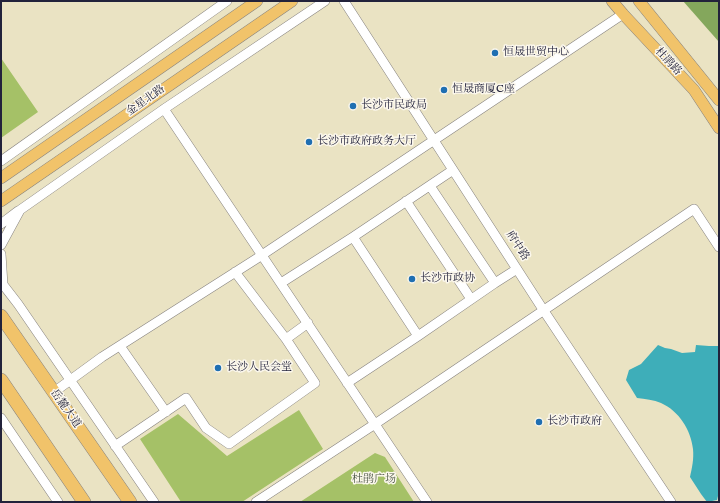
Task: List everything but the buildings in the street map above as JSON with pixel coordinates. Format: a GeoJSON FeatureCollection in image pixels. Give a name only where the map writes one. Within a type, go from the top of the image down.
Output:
{"type":"FeatureCollection","features":[{"type":"Feature","properties":{"kind":"highway","name":"岳麓大道"},"geometry":{"type":"LineString","coordinates":[[1,316],[130,502]]}},
{"type":"Feature","properties":{"kind":"highway"},"geometry":{"type":"LineString","coordinates":[[1,380],[84,502]]}},
{"type":"Feature","properties":{"kind":"main road","name":"金星北路"},"geometry":{"type":"LineString","coordinates":[[1,178],[257,1]]}},
{"type":"Feature","properties":{"kind":"main road","name":"金星北路"},"geometry":{"type":"LineString","coordinates":[[1,201],[292,1]]}},
{"type":"Feature","properties":{"kind":"main road","name":"杜鹃路"},"geometry":{"type":"LineString","coordinates":[[612,1],[694,90],[719,128]]}},
{"type":"Feature","properties":{"kind":"main road","name":"杜鹃路"},"geometry":{"type":"LineString","coordinates":[[639,1],[719,100]]}},
{"type":"Feature","properties":{"kind":"street"},"geometry":{"type":"LineString","coordinates":[[1,161],[227,1]]}},
{"type":"Feature","properties":{"kind":"street"},"geometry":{"type":"LineString","coordinates":[[1,224],[164,109],[325,1]]}},
{"type":"Feature","properties":{"kind":"street","name":"府中路"},"geometry":{"type":"LineString","coordinates":[[344,1],[544,311],[671,502]]}},
{"type":"Feature","properties":{"kind":"street"},"geometry":{"type":"LineString","coordinates":[[54,392],[102,357],[262,255],[623,14]]}},
{"type":"Feature","properties":{"kind":"street"},"geometry":{"type":"LineString","coordinates":[[164,109],[427,502]]}},
{"type":"Feature","properties":{"kind":"street"},"geometry":{"type":"LineString","coordinates":[[281,283],[453,170]]}},
{"type":"Feature","properties":{"kind":"street"},"geometry":{"type":"LineString","coordinates":[[430,186],[495,283]]}},
{"type":"Feature","properties":{"kind":"street"},"geometry":{"type":"LineString","coordinates":[[406,201],[471,299]]}},
{"type":"Feature","properties":{"kind":"street"},"geometry":{"type":"LineString","coordinates":[[256,502],[544,311],[694,209],[719,247]]}},
{"type":"Feature","properties":{"kind":"street"},"geometry":{"type":"LineString","coordinates":[[1,245],[20,210]]}},
{"type":"Feature","properties":{"kind":"street"},"geometry":{"type":"LineString","coordinates":[[353,236],[418,336]]}},
{"type":"Feature","properties":{"kind":"street"},"geometry":{"type":"LineString","coordinates":[[1,254],[2,283],[154,502]]}},
{"type":"Feature","properties":{"kind":"street"},"geometry":{"type":"LineString","coordinates":[[348,383],[517,269]]}},
{"type":"Feature","properties":{"kind":"street"},"geometry":{"type":"LineString","coordinates":[[115,446],[186,398],[206,428],[229,444],[315,383],[286,339],[235,272]]}},
{"type":"Feature","properties":{"kind":"street"},"geometry":{"type":"LineString","coordinates":[[286,339],[308,323]]}},
{"type":"Feature","properties":{"kind":"street"},"geometry":{"type":"LineString","coordinates":[[120,346],[166,412]]}},
{"type":"Feature","properties":{"kind":"street"},"geometry":{"type":"LineString","coordinates":[[1,418],[58,502]]}},
{"type":"Feature","properties":{"kind":"green space"},"geometry":{"type":"Polygon","coordinates":[[[683,1],[719,1],[719,42],[683,1]]]}},
{"type":"Feature","properties":{"kind":"green space"},"geometry":{"type":"Polygon","coordinates":[[[1,58],[38,112],[1,138],[1,58]]]}},
{"type":"Feature","properties":{"kind":"green space"},"geometry":{"type":"Polygon","coordinates":[[[299,410],[323,449],[242,502],[181,502],[140,439],[178,414],[227,456],[299,410]]]}},
{"type":"Feature","properties":{"kind":"green space","name":"杜鹃广场"},"geometry":{"type":"Polygon","coordinates":[[[375,453],[385,457],[414,502],[300,502],[375,453]]]}},
{"type":"Feature","properties":{"kind":"water"},"geometry":{"type":"Polygon","coordinates":[[[658,345],[682,353],[695,352],[696,345],[719,346],[719,492],[717,500],[707,502],[690,477],[693,460],[692,442],[687,428],[679,416],[661,403],[637,398],[626,380],[629,370],[641,364],[658,345]]]}},
{"type":"Feature","properties":{"kind":"place","name":"恒晟世贸中心"},"geometry":{"type":"Point","coordinates":[495,53]}},
{"type":"Feature","properties":{"kind":"place","name":"恒晟商厦C座"},"geometry":{"type":"Point","coordinates":[444,90]}},
{"type":"Feature","properties":{"kind":"place","name":"长沙市民政局"},"geometry":{"type":"Point","coordinates":[353,106]}},
{"type":"Feature","properties":{"kind":"place","name":"长沙市政府政务大厅"},"geometry":{"type":"Point","coordinates":[309,142]}},
{"type":"Feature","properties":{"kind":"place","name":"长沙市政协"},"geometry":{"type":"Point","coordinates":[412,279]}},
{"type":"Feature","properties":{"kind":"place","name":"长沙人民会堂"},"geometry":{"type":"Point","coordinates":[218,368]}},
{"type":"Feature","properties":{"kind":"place","name":"长沙市政府"},"geometry":{"type":"Point","coordinates":[539,422]}}]}
